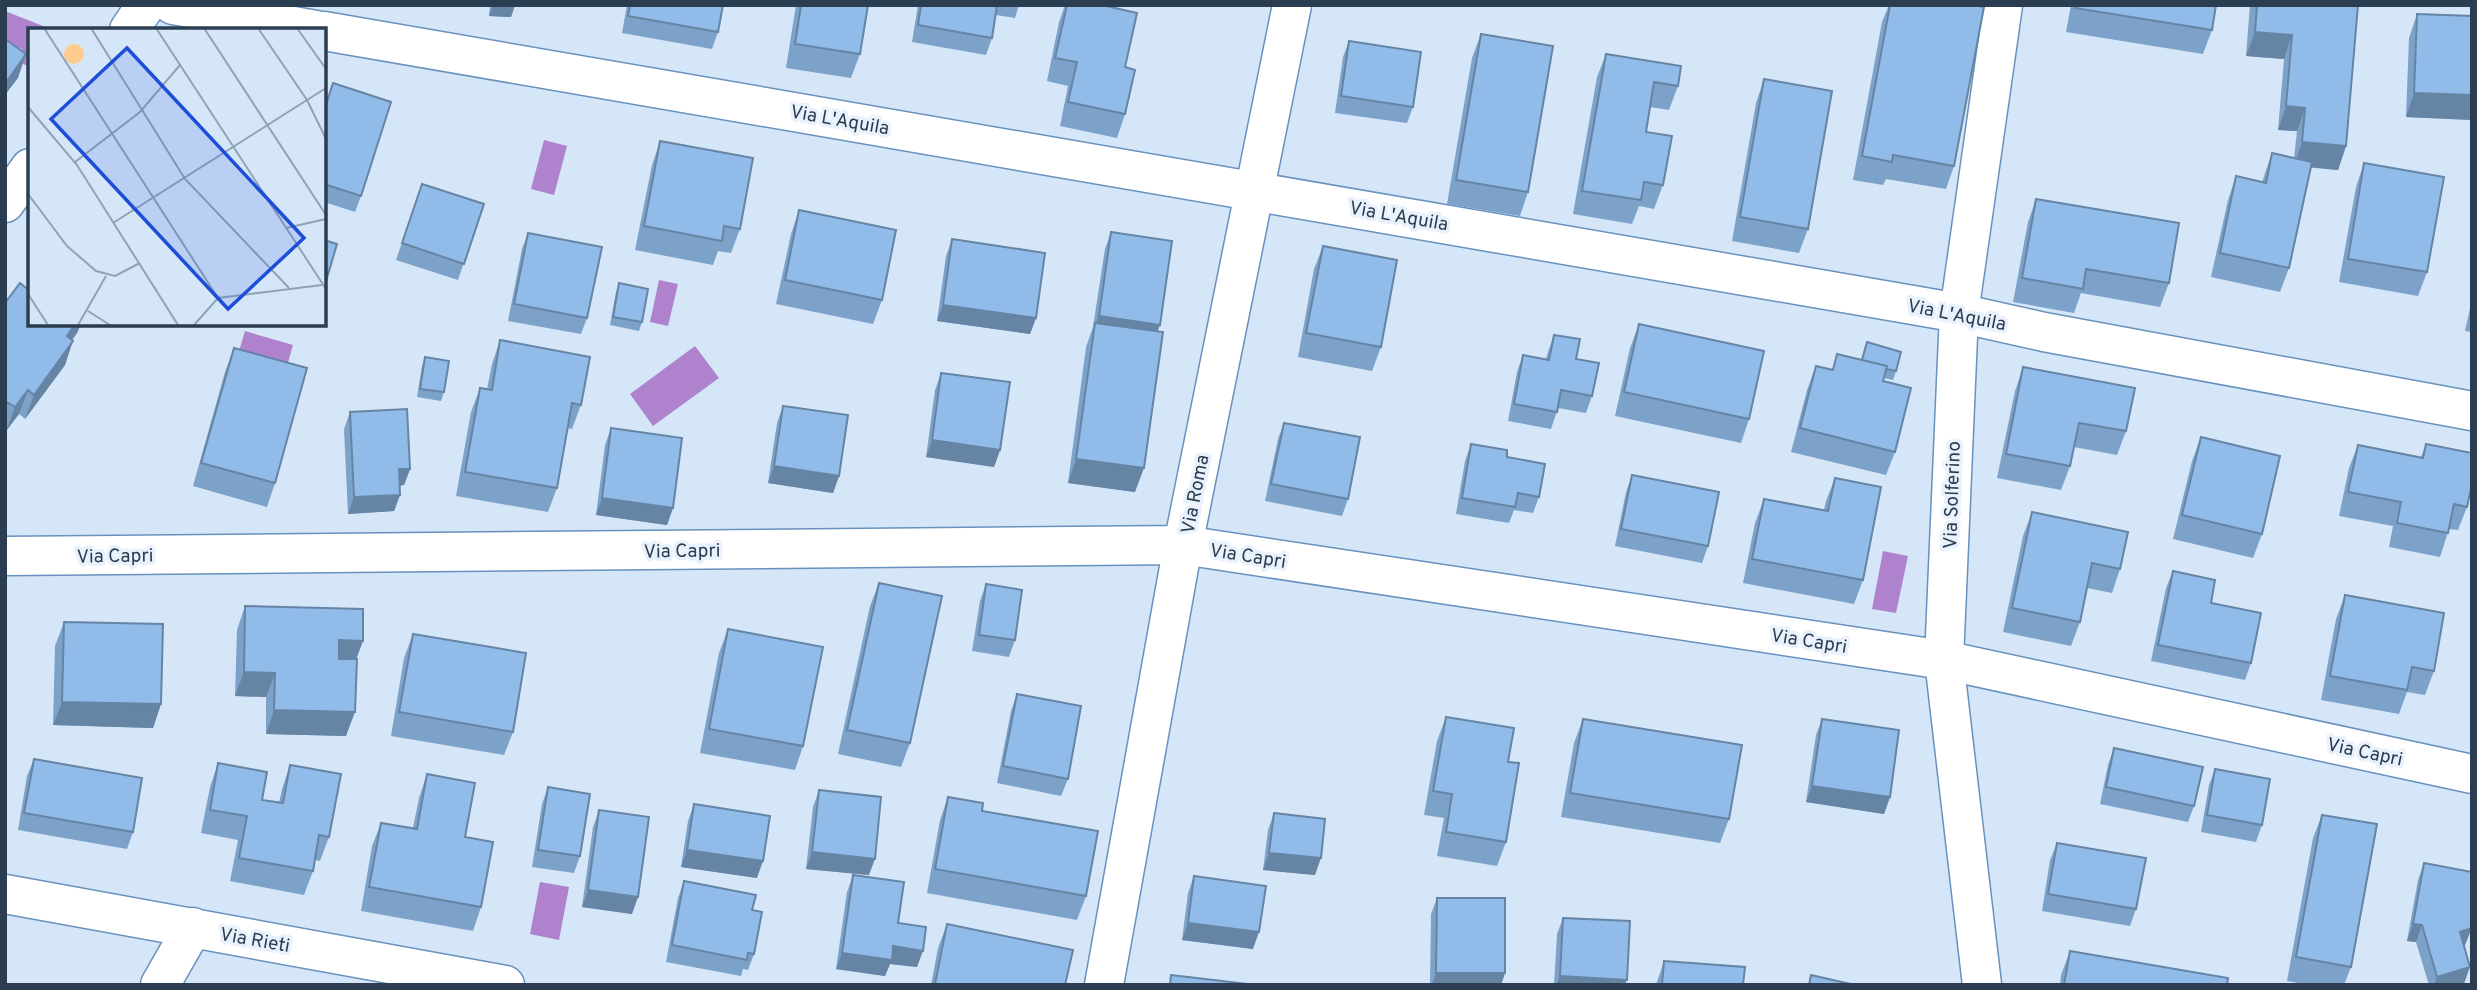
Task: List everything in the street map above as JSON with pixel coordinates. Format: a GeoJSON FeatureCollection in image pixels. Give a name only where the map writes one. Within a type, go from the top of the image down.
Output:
{"type":"FeatureCollection","features":[{"type":"Feature","properties":{"kind":"street"},"geometry":{"type":"LineString","coordinates":[[130,28],[146,5]]}},
{"type":"Feature","properties":{"kind":"street"},"geometry":{"type":"LineString","coordinates":[[173,5],[305,28]]}},
{"type":"Feature","properties":{"kind":"street","name":"Via Roma"},"geometry":{"type":"LineString","coordinates":[[1104,985],[1184,545],[1292,5]]}},
{"type":"Feature","properties":{"kind":"street","name":"Via Solferino"},"geometry":{"type":"LineString","coordinates":[[1982,985],[1944,660],[1959,313],[2003,5]]}},
{"type":"Feature","properties":{"kind":"street","name":"Via L'Aquila"},"geometry":{"type":"LineString","coordinates":[[326,31],[1959,313],[2057,335],[2472,411]]}},
{"type":"Feature","properties":{"kind":"street"},"geometry":{"type":"LineString","coordinates":[[5,202],[28,171]]}},
{"type":"Feature","properties":{"kind":"street","name":"Via Capri"},"geometry":{"type":"LineString","coordinates":[[5,556],[1184,545],[1944,660],[2472,774]]}},
{"type":"Feature","properties":{"kind":"street","name":"Via Rieti"},"geometry":{"type":"LineString","coordinates":[[5,894],[505,985]]}},
{"type":"Feature","properties":{"kind":"street"},"geometry":{"type":"LineString","coordinates":[[160,985],[193,928]]}},
{"type":"Feature","properties":{"kind":"shaded area"},"geometry":{"type":"Polygon","coordinates":[[[5,11],[48,28],[28,28],[28,66],[17,61],[22,49],[5,42],[5,11]]]}},
{"type":"Feature","properties":{"kind":"shaded area"},"geometry":{"type":"Polygon","coordinates":[[[544,140],[567,146],[554,195],[531,189],[544,140]]]}},
{"type":"Feature","properties":{"kind":"shaded area"},"geometry":{"type":"Polygon","coordinates":[[[659,280],[678,284],[668,326],[650,322],[659,280]]]}},
{"type":"Feature","properties":{"kind":"shaded area"},"geometry":{"type":"Polygon","coordinates":[[[245,331],[293,345],[285,373],[237,358],[245,331]]]}},
{"type":"Feature","properties":{"kind":"shaded area"},"geometry":{"type":"Polygon","coordinates":[[[695,346],[719,378],[653,426],[630,394],[695,346]]]}},
{"type":"Feature","properties":{"kind":"shaded area"},"geometry":{"type":"Polygon","coordinates":[[[1883,551],[1908,556],[1896,613],[1872,609],[1883,551]]]}},
{"type":"Feature","properties":{"kind":"shaded area"},"geometry":{"type":"Polygon","coordinates":[[[540,882],[569,887],[559,940],[530,934],[540,882]]]}},
{"type":"Feature","properties":{"kind":"building"},"geometry":{"type":"Polygon","coordinates":[[[630,5],[723,5],[718,32],[628,16],[630,5]]]}},
{"type":"Feature","properties":{"kind":"building"},"geometry":{"type":"Polygon","coordinates":[[[801,5],[868,5],[860,54],[795,44],[801,5]]]}},
{"type":"Feature","properties":{"kind":"building"},"geometry":{"type":"Polygon","coordinates":[[[921,5],[997,5],[992,38],[918,25],[921,5]]]}},
{"type":"Feature","properties":{"kind":"building"},"geometry":{"type":"Polygon","coordinates":[[[1067,5],[1102,5],[1137,13],[1125,67],[1135,70],[1125,114],[1068,102],[1077,62],[1055,58],[1067,5]]]}},
{"type":"Feature","properties":{"kind":"building"},"geometry":{"type":"Polygon","coordinates":[[[1890,5],[1984,7],[1954,166],[1893,155],[1892,162],[1862,156],[1890,5]]]}},
{"type":"Feature","properties":{"kind":"building"},"geometry":{"type":"Polygon","coordinates":[[[2075,5],[2216,5],[2212,30],[2075,8],[2075,5]]]}},
{"type":"Feature","properties":{"kind":"building"},"geometry":{"type":"Polygon","coordinates":[[[2257,5],[2358,5],[2346,146],[2302,142],[2305,108],[2286,106],[2292,35],[2255,32],[2257,5]]]}},
{"type":"Feature","properties":{"kind":"building"},"geometry":{"type":"Polygon","coordinates":[[[2417,14],[2472,16],[2472,95],[2414,93],[2417,14]]]}},
{"type":"Feature","properties":{"kind":"building"},"geometry":{"type":"Polygon","coordinates":[[[1481,34],[1553,46],[1528,192],[1456,180],[1481,34]]]}},
{"type":"Feature","properties":{"kind":"building"},"geometry":{"type":"Polygon","coordinates":[[[5,39],[26,54],[5,84],[5,39]]]}},
{"type":"Feature","properties":{"kind":"building"},"geometry":{"type":"Polygon","coordinates":[[[1349,41],[1421,52],[1413,107],[1341,96],[1349,41]]]}},
{"type":"Feature","properties":{"kind":"building"},"geometry":{"type":"Polygon","coordinates":[[[1606,54],[1681,66],[1678,86],[1654,82],[1646,132],[1672,136],[1663,185],[1644,182],[1641,200],[1582,191],[1606,54]]]}},
{"type":"Feature","properties":{"kind":"building"},"geometry":{"type":"Polygon","coordinates":[[[1764,79],[1832,91],[1808,229],[1740,217],[1764,79]]]}},
{"type":"Feature","properties":{"kind":"building"},"geometry":{"type":"Polygon","coordinates":[[[333,83],[391,102],[361,196],[326,185],[326,105],[333,83]]]}},
{"type":"Feature","properties":{"kind":"building"},"geometry":{"type":"Polygon","coordinates":[[[660,141],[753,158],[740,229],[724,226],[722,241],[644,226],[660,141]]]}},
{"type":"Feature","properties":{"kind":"building"},"geometry":{"type":"Polygon","coordinates":[[[2272,153],[2312,162],[2289,268],[2220,253],[2236,176],[2266,183],[2272,153]]]}},
{"type":"Feature","properties":{"kind":"building"},"geometry":{"type":"Polygon","coordinates":[[[2364,163],[2444,177],[2427,272],[2348,259],[2364,163]]]}},
{"type":"Feature","properties":{"kind":"building"},"geometry":{"type":"Polygon","coordinates":[[[422,184],[484,204],[464,264],[402,243],[422,184]]]}},
{"type":"Feature","properties":{"kind":"building"},"geometry":{"type":"Polygon","coordinates":[[[2036,199],[2179,223],[2169,283],[2086,269],[2083,289],[2022,278],[2036,199]]]}},
{"type":"Feature","properties":{"kind":"building"},"geometry":{"type":"Polygon","coordinates":[[[799,210],[896,230],[882,300],[785,280],[799,210]]]}},
{"type":"Feature","properties":{"kind":"building"},"geometry":{"type":"Polygon","coordinates":[[[1111,232],[1172,241],[1160,325],[1099,316],[1111,232]]]}},
{"type":"Feature","properties":{"kind":"building"},"geometry":{"type":"Polygon","coordinates":[[[528,233],[602,247],[587,318],[514,304],[528,233]]]}},
{"type":"Feature","properties":{"kind":"building"},"geometry":{"type":"Polygon","coordinates":[[[952,239],[1045,253],[1036,318],[943,305],[952,239]]]}},
{"type":"Feature","properties":{"kind":"building"},"geometry":{"type":"Polygon","coordinates":[[[326,241],[337,244],[326,281],[326,241]]]}},
{"type":"Feature","properties":{"kind":"building"},"geometry":{"type":"Polygon","coordinates":[[[1323,246],[1397,260],[1381,347],[1306,333],[1323,246]]]}},
{"type":"Feature","properties":{"kind":"building"},"geometry":{"type":"Polygon","coordinates":[[[20,283],[28,289],[28,326],[74,326],[67,336],[73,341],[34,395],[28,390],[15,407],[5,401],[5,303],[20,283]]]}},
{"type":"Feature","properties":{"kind":"building"},"geometry":{"type":"Polygon","coordinates":[[[619,283],[648,289],[642,322],[613,317],[619,283]]]}},
{"type":"Feature","properties":{"kind":"building"},"geometry":{"type":"Polygon","coordinates":[[[1095,323],[1163,332],[1144,468],[1076,459],[1095,323]]]}},
{"type":"Feature","properties":{"kind":"building"},"geometry":{"type":"Polygon","coordinates":[[[1639,324],[1764,351],[1749,419],[1624,392],[1639,324]]]}},
{"type":"Feature","properties":{"kind":"building"},"geometry":{"type":"Polygon","coordinates":[[[1554,335],[1580,339],[1576,359],[1599,363],[1592,396],[1561,390],[1557,412],[1514,404],[1523,355],[1549,360],[1554,335]]]}},
{"type":"Feature","properties":{"kind":"building"},"geometry":{"type":"Polygon","coordinates":[[[500,340],[590,357],[581,405],[572,403],[557,488],[465,472],[480,388],[492,390],[500,340]]]}},
{"type":"Feature","properties":{"kind":"building"},"geometry":{"type":"Polygon","coordinates":[[[1867,342],[1901,352],[1896,371],[1862,360],[1867,342]]]}},
{"type":"Feature","properties":{"kind":"building"},"geometry":{"type":"Polygon","coordinates":[[[234,348],[307,368],[275,483],[201,463],[234,348]]]}},
{"type":"Feature","properties":{"kind":"building"},"geometry":{"type":"Polygon","coordinates":[[[1837,354],[1887,366],[1883,381],[1911,388],[1895,452],[1800,428],[1816,366],[1833,370],[1837,354]]]}},
{"type":"Feature","properties":{"kind":"building"},"geometry":{"type":"Polygon","coordinates":[[[425,357],[449,361],[444,392],[420,389],[425,357]]]}},
{"type":"Feature","properties":{"kind":"building"},"geometry":{"type":"Polygon","coordinates":[[[2023,367],[2135,388],[2126,431],[2079,423],[2070,466],[2006,454],[2023,367]]]}},
{"type":"Feature","properties":{"kind":"building"},"geometry":{"type":"Polygon","coordinates":[[[941,373],[1010,382],[1000,450],[932,440],[941,373]]]}},
{"type":"Feature","properties":{"kind":"building"},"geometry":{"type":"Polygon","coordinates":[[[783,406],[848,415],[839,476],[774,466],[783,406]]]}},
{"type":"Feature","properties":{"kind":"building"},"geometry":{"type":"Polygon","coordinates":[[[407,409],[410,469],[399,469],[400,495],[354,497],[350,412],[407,409]]]}},
{"type":"Feature","properties":{"kind":"building"},"geometry":{"type":"Polygon","coordinates":[[[1284,423],[1360,437],[1348,499],[1271,484],[1284,423]]]}},
{"type":"Feature","properties":{"kind":"building"},"geometry":{"type":"Polygon","coordinates":[[[611,428],[682,438],[673,508],[602,498],[611,428]]]}},
{"type":"Feature","properties":{"kind":"building"},"geometry":{"type":"Polygon","coordinates":[[[2201,437],[2280,456],[2262,534],[2182,515],[2201,437]]]}},
{"type":"Feature","properties":{"kind":"building"},"geometry":{"type":"Polygon","coordinates":[[[1471,444],[1507,450],[1507,457],[1545,464],[1539,497],[1518,493],[1515,507],[1462,498],[1471,444]]]}},
{"type":"Feature","properties":{"kind":"building"},"geometry":{"type":"Polygon","coordinates":[[[2426,444],[2472,453],[2472,484],[2467,507],[2454,504],[2448,533],[2397,523],[2401,502],[2348,492],[2358,445],[2423,458],[2426,444]]]}},
{"type":"Feature","properties":{"kind":"building"},"geometry":{"type":"Polygon","coordinates":[[[1632,475],[1719,492],[1708,546],[1621,529],[1632,475]]]}},
{"type":"Feature","properties":{"kind":"building"},"geometry":{"type":"Polygon","coordinates":[[[1835,478],[1881,487],[1863,580],[1752,559],[1764,499],[1828,511],[1835,478]]]}},
{"type":"Feature","properties":{"kind":"building"},"geometry":{"type":"Polygon","coordinates":[[[2032,512],[2128,532],[2120,569],[2092,563],[2080,622],[2012,608],[2032,512]]]}},
{"type":"Feature","properties":{"kind":"building"},"geometry":{"type":"Polygon","coordinates":[[[2173,571],[2215,580],[2211,603],[2261,613],[2251,663],[2158,645],[2173,571]]]}},
{"type":"Feature","properties":{"kind":"building"},"geometry":{"type":"Polygon","coordinates":[[[879,583],[942,596],[910,743],[847,730],[879,583]]]}},
{"type":"Feature","properties":{"kind":"building"},"geometry":{"type":"Polygon","coordinates":[[[986,584],[1022,590],[1015,640],[979,635],[986,584]]]}},
{"type":"Feature","properties":{"kind":"building"},"geometry":{"type":"Polygon","coordinates":[[[2345,595],[2444,613],[2434,671],[2412,667],[2407,690],[2330,676],[2345,595]]]}},
{"type":"Feature","properties":{"kind":"building"},"geometry":{"type":"Polygon","coordinates":[[[245,606],[363,609],[363,641],[339,640],[339,659],[357,659],[355,712],[274,710],[275,673],[244,672],[245,606]]]}},
{"type":"Feature","properties":{"kind":"building"},"geometry":{"type":"Polygon","coordinates":[[[64,622],[163,624],[161,704],[62,702],[64,622]]]}},
{"type":"Feature","properties":{"kind":"building"},"geometry":{"type":"Polygon","coordinates":[[[728,629],[823,647],[803,746],[709,729],[728,629]]]}},
{"type":"Feature","properties":{"kind":"building"},"geometry":{"type":"Polygon","coordinates":[[[413,634],[526,653],[513,732],[399,712],[413,634]]]}},
{"type":"Feature","properties":{"kind":"building"},"geometry":{"type":"Polygon","coordinates":[[[1017,694],[1081,706],[1068,779],[1003,766],[1017,694]]]}},
{"type":"Feature","properties":{"kind":"building"},"geometry":{"type":"Polygon","coordinates":[[[1446,717],[1514,728],[1508,762],[1519,763],[1506,842],[1446,832],[1452,794],[1433,791],[1446,717]]]}},
{"type":"Feature","properties":{"kind":"building"},"geometry":{"type":"Polygon","coordinates":[[[1583,719],[1742,745],[1729,819],[1570,793],[1583,719]]]}},
{"type":"Feature","properties":{"kind":"building"},"geometry":{"type":"Polygon","coordinates":[[[1822,719],[1899,730],[1890,797],[1812,786],[1822,719]]]}},
{"type":"Feature","properties":{"kind":"building"},"geometry":{"type":"Polygon","coordinates":[[[2114,748],[2203,767],[2194,806],[2106,787],[2114,748]]]}},
{"type":"Feature","properties":{"kind":"building"},"geometry":{"type":"Polygon","coordinates":[[[34,759],[142,778],[133,832],[24,813],[34,759]]]}},
{"type":"Feature","properties":{"kind":"building"},"geometry":{"type":"Polygon","coordinates":[[[218,763],[267,772],[262,800],[283,803],[290,765],[341,774],[329,837],[319,835],[313,871],[239,858],[247,816],[210,810],[218,763]]]}},
{"type":"Feature","properties":{"kind":"building"},"geometry":{"type":"Polygon","coordinates":[[[2215,769],[2270,779],[2262,825],[2207,815],[2215,769]]]}},
{"type":"Feature","properties":{"kind":"building"},"geometry":{"type":"Polygon","coordinates":[[[427,774],[475,783],[465,837],[493,842],[481,907],[369,887],[381,823],[417,829],[427,774]]]}},
{"type":"Feature","properties":{"kind":"building"},"geometry":{"type":"Polygon","coordinates":[[[548,787],[590,794],[580,856],[538,850],[548,787]]]}},
{"type":"Feature","properties":{"kind":"building"},"geometry":{"type":"Polygon","coordinates":[[[819,790],[881,797],[875,859],[812,852],[819,790]]]}},
{"type":"Feature","properties":{"kind":"building"},"geometry":{"type":"Polygon","coordinates":[[[948,797],[983,803],[982,811],[1098,831],[1086,896],[935,869],[948,797]]]}},
{"type":"Feature","properties":{"kind":"building"},"geometry":{"type":"Polygon","coordinates":[[[694,804],[770,816],[763,861],[687,850],[694,804]]]}},
{"type":"Feature","properties":{"kind":"building"},"geometry":{"type":"Polygon","coordinates":[[[599,810],[649,817],[638,897],[588,890],[599,810]]]}},
{"type":"Feature","properties":{"kind":"building"},"geometry":{"type":"Polygon","coordinates":[[[1274,813],[1325,819],[1321,858],[1269,853],[1274,813]]]}},
{"type":"Feature","properties":{"kind":"building"},"geometry":{"type":"Polygon","coordinates":[[[2322,815],[2377,824],[2351,967],[2296,957],[2322,815]]]}},
{"type":"Feature","properties":{"kind":"building"},"geometry":{"type":"Polygon","coordinates":[[[2057,843],[2146,858],[2136,909],[2048,894],[2057,843]]]}},
{"type":"Feature","properties":{"kind":"building"},"geometry":{"type":"Polygon","coordinates":[[[2424,863],[2472,872],[2472,928],[2460,932],[2470,967],[2437,977],[2422,925],[2413,924],[2424,863]]]}},
{"type":"Feature","properties":{"kind":"building"},"geometry":{"type":"Polygon","coordinates":[[[853,875],[904,882],[898,923],[926,927],[923,951],[893,946],[892,960],[842,953],[853,875]]]}},
{"type":"Feature","properties":{"kind":"building"},"geometry":{"type":"Polygon","coordinates":[[[1194,876],[1266,886],[1259,932],[1188,923],[1194,876]]]}},
{"type":"Feature","properties":{"kind":"building"},"geometry":{"type":"Polygon","coordinates":[[[684,881],[756,895],[752,910],[762,912],[754,954],[748,953],[747,960],[672,945],[684,881]]]}},
{"type":"Feature","properties":{"kind":"building"},"geometry":{"type":"Polygon","coordinates":[[[1437,898],[1505,898],[1505,973],[1436,973],[1437,898]]]}},
{"type":"Feature","properties":{"kind":"building"},"geometry":{"type":"Polygon","coordinates":[[[1563,918],[1630,921],[1627,980],[1560,976],[1563,918]]]}},
{"type":"Feature","properties":{"kind":"building"},"geometry":{"type":"Polygon","coordinates":[[[947,924],[1073,950],[1065,985],[935,984],[947,924]]]}},
{"type":"Feature","properties":{"kind":"building"},"geometry":{"type":"Polygon","coordinates":[[[2070,951],[2228,978],[2227,985],[2064,985],[2070,951]]]}},
{"type":"Feature","properties":{"kind":"building"},"geometry":{"type":"Polygon","coordinates":[[[1664,961],[1745,967],[1743,985],[1662,985],[1664,961]]]}},
{"type":"Feature","properties":{"kind":"building"},"geometry":{"type":"Polygon","coordinates":[[[1171,975],[1256,985],[1170,985],[1171,975]]]}},
{"type":"Feature","properties":{"kind":"building"},"geometry":{"type":"Polygon","coordinates":[[[1811,975],[1855,985],[1809,985],[1811,975]]]}}]}
